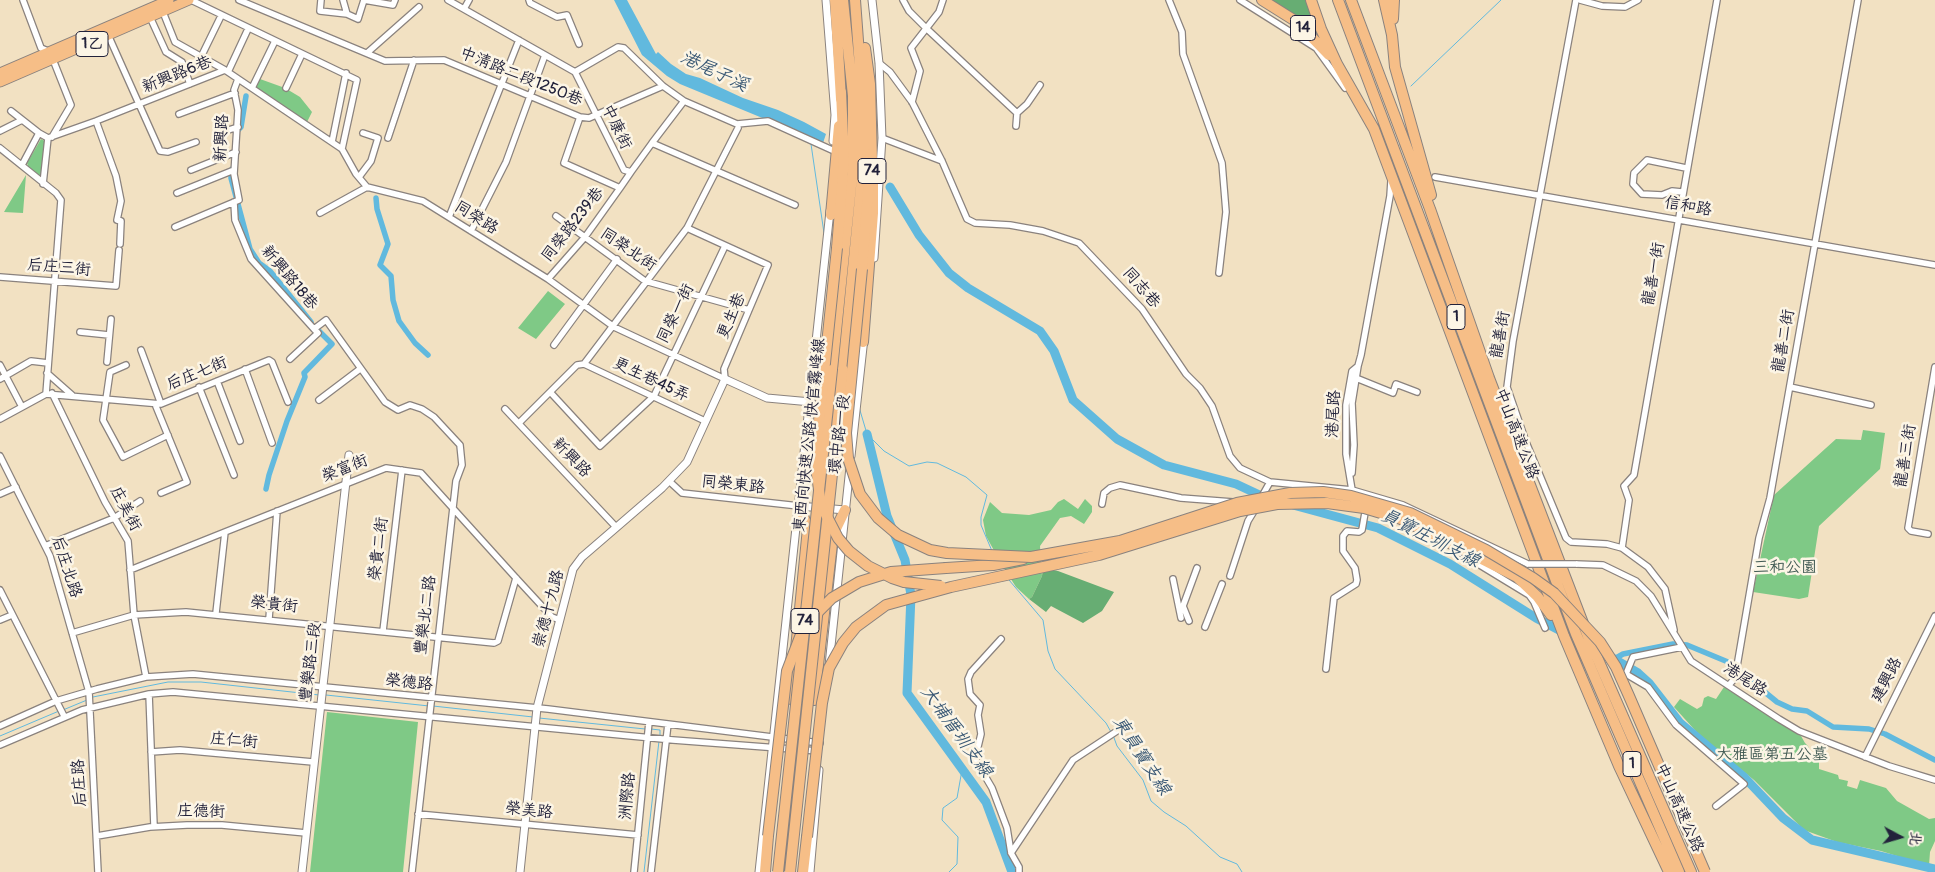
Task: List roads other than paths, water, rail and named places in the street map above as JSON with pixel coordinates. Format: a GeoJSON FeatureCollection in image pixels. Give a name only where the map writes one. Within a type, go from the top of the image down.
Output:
{"type":"FeatureCollection","features":[{"type":"Feature","properties":{"kind":"highway"},"geometry":{"type":"LineString","coordinates":[[835,0],[842,92],[844,159],[814,459],[821,504],[834,532],[847,548],[859,560],[881,574],[916,584],[959,586]]}},
{"type":"Feature","properties":{"kind":"highway","name":"東西向快速公路 快官霧峰線"},"geometry":{"type":"LineString","coordinates":[[790,872],[838,370],[854,167],[853,96],[844,0]]}},
{"type":"Feature","properties":{"kind":"highway","name":"東西向快速公路 快官霧峰線"},"geometry":{"type":"LineString","coordinates":[[778,872],[863,167],[862,95],[854,0]]}},
{"type":"Feature","properties":{"kind":"highway","name":"74"},"geometry":{"type":"LineString","coordinates":[[860,0],[870,84],[873,213],[863,342]]}},
{"type":"Feature","properties":{"kind":"highway","name":"14"},"geometry":{"type":"LineString","coordinates":[[1262,0],[1297,22],[1337,64]]}},
{"type":"Feature","properties":{"kind":"highway"},"geometry":{"type":"LineString","coordinates":[[1311,0],[1321,29],[1337,64],[1374,130],[1384,153],[1553,605],[1563,637]]}},
{"type":"Feature","properties":{"kind":"highway","name":"中山高速公路"},"geometry":{"type":"LineString","coordinates":[[1338,0],[1584,655],[1679,872]]}},
{"type":"Feature","properties":{"kind":"highway","name":"中山高速公路"},"geometry":{"type":"LineString","coordinates":[[1351,0],[1589,639],[1691,872]]}},
{"type":"Feature","properties":{"kind":"highway"},"geometry":{"type":"LineString","coordinates":[[1384,0],[1399,81],[1467,315]]}},
{"type":"Feature","properties":{"kind":"highway"},"geometry":{"type":"LineString","coordinates":[[1392,36],[1394,0]]}},
{"type":"Feature","properties":{"kind":"highway","name":"74"},"geometry":{"type":"LineString","coordinates":[[830,215],[842,92]]}},
{"type":"Feature","properties":{"kind":"highway"},"geometry":{"type":"LineString","coordinates":[[871,154],[846,438],[848,458],[860,494],[873,513],[890,529],[930,550],[977,555],[1031,557]]}},
{"type":"Feature","properties":{"kind":"highway"},"geometry":{"type":"LineString","coordinates":[[765,872],[787,671],[800,637],[813,617],[837,595],[872,577],[902,571],[993,564],[1031,557],[1120,540],[1237,503],[1290,493],[1323,492],[1351,496],[1410,513],[1494,554],[1533,578],[1558,598],[1600,642],[1616,667],[1705,872]]}},
{"type":"Feature","properties":{"kind":"highway"},"geometry":{"type":"LineString","coordinates":[[803,872],[824,689],[836,654],[856,627],[886,605],[959,586],[1099,555],[1240,511],[1296,502],[1337,503],[1401,519],[1517,577],[1538,603],[1552,616],[1573,656],[1619,766],[1669,872]]}},
{"type":"Feature","properties":{"kind":"highway","name":"74"},"geometry":{"type":"LineString","coordinates":[[772,872],[808,528],[799,506]]}},
{"type":"Feature","properties":{"kind":"highway","name":"74"},"geometry":{"type":"LineString","coordinates":[[796,872],[833,535],[844,510]]}},
{"type":"Feature","properties":{"kind":"main road","name":"1乙"},"geometry":{"type":"LineString","coordinates":[[0,82],[169,0]]}},
{"type":"Feature","properties":{"kind":"main road","name":"1乙"},"geometry":{"type":"LineString","coordinates":[[0,73],[109,36],[190,0]]}},
{"type":"Feature","properties":{"kind":"street"},"geometry":{"type":"LineString","coordinates":[[23,0],[41,48],[51,57],[71,105],[49,138],[43,184]]}},
{"type":"Feature","properties":{"kind":"street"},"geometry":{"type":"LineString","coordinates":[[190,0],[357,80],[342,149]]}},
{"type":"Feature","properties":{"kind":"street","name":"中清路二段1250巷"},"geometry":{"type":"LineString","coordinates":[[238,0],[386,60],[444,60],[580,117],[595,116],[663,86]]}},
{"type":"Feature","properties":{"kind":"street"},"geometry":{"type":"LineString","coordinates":[[321,0],[320,11],[348,14],[358,19],[364,0],[393,5],[395,0]]}},
{"type":"Feature","properties":{"kind":"street"},"geometry":{"type":"LineString","coordinates":[[343,0],[348,14]]}},
{"type":"Feature","properties":{"kind":"street"},"geometry":{"type":"LineString","coordinates":[[448,0],[575,72],[618,48],[627,50],[663,86],[684,101],[737,124],[768,121],[832,150]]}},
{"type":"Feature","properties":{"kind":"street"},"geometry":{"type":"LineString","coordinates":[[464,9],[468,0]]}},
{"type":"Feature","properties":{"kind":"street"},"geometry":{"type":"LineString","coordinates":[[529,0],[530,3],[557,17],[567,15],[579,44]]}},
{"type":"Feature","properties":{"kind":"street","name":"環中路一段"},"geometry":{"type":"LineString","coordinates":[[759,872],[830,215],[835,115],[826,0]]}},
{"type":"Feature","properties":{"kind":"street","name":"環中路一段"},"geometry":{"type":"LineString","coordinates":[[810,872],[844,510],[877,235],[882,138],[879,63],[872,0]]}},
{"type":"Feature","properties":{"kind":"street"},"geometry":{"type":"LineString","coordinates":[[903,0],[909,11],[926,29],[1017,113]]}},
{"type":"Feature","properties":{"kind":"street"},"geometry":{"type":"LineString","coordinates":[[912,102],[920,72],[911,48],[939,12],[943,0]]}},
{"type":"Feature","properties":{"kind":"street"},"geometry":{"type":"LineString","coordinates":[[1169,0],[1182,32],[1182,54],[1222,163],[1226,212],[1219,273]]}},
{"type":"Feature","properties":{"kind":"street","name":"港尾路"},"geometry":{"type":"LineString","coordinates":[[1240,0],[1316,48],[1322,54],[1348,93],[1381,155],[1390,179],[1390,191],[1358,366],[1352,371],[1346,405],[1346,454],[1352,490]]}},
{"type":"Feature","properties":{"kind":"street","name":"龍善街"},"geometry":{"type":"LineString","coordinates":[[1576,0],[1513,341],[1507,387],[1526,442],[1566,538],[1571,542],[1607,544],[1622,548],[1648,567],[1665,589],[1674,630]]}},
{"type":"Feature","properties":{"kind":"street"},"geometry":{"type":"LineString","coordinates":[[1580,0],[1602,6],[1625,7],[1638,0]]}},
{"type":"Feature","properties":{"kind":"street","name":"龍善一街"},"geometry":{"type":"LineString","coordinates":[[1622,548],[1629,500],[1624,486],[1634,475],[1716,0]]}},
{"type":"Feature","properties":{"kind":"street","name":"龍善二街"},"geometry":{"type":"LineString","coordinates":[[1729,685],[1735,678],[1759,538],[1770,498],[1858,0]]}},
{"type":"Feature","properties":{"kind":"street"},"geometry":{"type":"LineString","coordinates":[[367,53],[419,7]]}},
{"type":"Feature","properties":{"kind":"street"},"geometry":{"type":"LineString","coordinates":[[163,12],[175,42],[227,71],[342,149],[359,177],[368,187],[320,213]]}},
{"type":"Feature","properties":{"kind":"street"},"geometry":{"type":"LineString","coordinates":[[201,57],[221,16]]}},
{"type":"Feature","properties":{"kind":"street"},"geometry":{"type":"LineString","coordinates":[[150,17],[166,52],[182,62],[190,84]]}},
{"type":"Feature","properties":{"kind":"street"},"geometry":{"type":"LineString","coordinates":[[227,71],[248,29]]}},
{"type":"Feature","properties":{"kind":"street"},"geometry":{"type":"LineString","coordinates":[[109,36],[160,151],[168,152],[196,142]]}},
{"type":"Feature","properties":{"kind":"street"},"geometry":{"type":"LineString","coordinates":[[449,217],[519,40]]}},
{"type":"Feature","properties":{"kind":"street"},"geometry":{"type":"LineString","coordinates":[[252,88],[275,41]]}},
{"type":"Feature","properties":{"kind":"street"},"geometry":{"type":"LineString","coordinates":[[286,88],[302,54]]}},
{"type":"Feature","properties":{"kind":"street"},"geometry":{"type":"LineString","coordinates":[[470,231],[506,162],[545,55]]}},
{"type":"Feature","properties":{"kind":"street"},"geometry":{"type":"LineString","coordinates":[[388,138],[414,60]]}},
{"type":"Feature","properties":{"kind":"street","name":"同志巷"},"geometry":{"type":"LineString","coordinates":[[879,63],[890,72],[912,102],[942,161],[967,219],[976,223],[1024,227],[1071,239],[1076,244],[1079,243],[1142,309],[1186,374],[1200,388],[1215,414],[1230,456],[1240,468],[1270,482],[1352,490]]}},
{"type":"Feature","properties":{"kind":"street","name":"新興路6巷"},"geometry":{"type":"LineString","coordinates":[[49,138],[227,71]]}},
{"type":"Feature","properties":{"kind":"street","name":"中康街"},"geometry":{"type":"LineString","coordinates":[[575,72],[595,116],[620,166],[624,170],[631,172],[652,143],[796,205]]}},
{"type":"Feature","properties":{"kind":"street"},"geometry":{"type":"LineString","coordinates":[[332,142],[346,74]]}},
{"type":"Feature","properties":{"kind":"street","name":"新興路"},"geometry":{"type":"LineString","coordinates":[[237,201],[234,170],[238,127],[235,93],[238,79]]}},
{"type":"Feature","properties":{"kind":"street"},"geometry":{"type":"LineString","coordinates":[[1016,126],[1017,113],[1027,104],[1040,84]]}},
{"type":"Feature","properties":{"kind":"street"},"geometry":{"type":"LineString","coordinates":[[179,114],[235,93]]}},
{"type":"Feature","properties":{"kind":"street"},"geometry":{"type":"LineString","coordinates":[[652,143],[684,101]]}},
{"type":"Feature","properties":{"kind":"street"},"geometry":{"type":"LineString","coordinates":[[11,111],[39,133],[49,138]]}},
{"type":"Feature","properties":{"kind":"street"},"geometry":{"type":"LineString","coordinates":[[580,117],[564,163],[620,188]]}},
{"type":"Feature","properties":{"kind":"street"},"geometry":{"type":"LineString","coordinates":[[0,131],[22,120]]}},
{"type":"Feature","properties":{"kind":"street","name":"后庄三街"},"geometry":{"type":"LineString","coordinates":[[0,277],[116,286],[121,220],[117,220],[121,201],[116,176],[96,121]]}},
{"type":"Feature","properties":{"kind":"street"},"geometry":{"type":"LineString","coordinates":[[219,133],[238,127]]}},
{"type":"Feature","properties":{"kind":"street"},"geometry":{"type":"LineString","coordinates":[[519,423],[577,365],[584,364],[614,327],[645,281],[687,228],[738,128]]}},
{"type":"Feature","properties":{"kind":"street"},"geometry":{"type":"LineString","coordinates":[[22,165],[39,133]]}},
{"type":"Feature","properties":{"kind":"street"},"geometry":{"type":"LineString","coordinates":[[359,177],[370,161],[378,138],[363,133]]}},
{"type":"Feature","properties":{"kind":"street"},"geometry":{"type":"LineString","coordinates":[[882,138],[942,161]]}},
{"type":"Feature","properties":{"kind":"street","name":"庄美街"},"geometry":{"type":"LineString","coordinates":[[0,148],[61,200],[47,373],[49,393],[128,542],[134,615],[146,677]]}},
{"type":"Feature","properties":{"kind":"street"},"geometry":{"type":"LineString","coordinates":[[191,170],[236,152]]}},
{"type":"Feature","properties":{"kind":"street"},"geometry":{"type":"LineString","coordinates":[[1682,192],[1672,190],[1662,195],[1642,194],[1633,184],[1634,173],[1647,160],[1686,168]]}},
{"type":"Feature","properties":{"kind":"street"},"geometry":{"type":"LineString","coordinates":[[176,193],[234,170]]}},
{"type":"Feature","properties":{"kind":"street","name":"同榮路239巷"},"geometry":{"type":"LineString","coordinates":[[548,278],[585,237],[631,172]]}},
{"type":"Feature","properties":{"kind":"street","name":"信和路"},"geometry":{"type":"LineString","coordinates":[[1435,177],[1935,265]]}},
{"type":"Feature","properties":{"kind":"street","name":"同榮路"},"geometry":{"type":"LineString","coordinates":[[368,187],[423,201],[548,278],[614,327],[767,398],[811,402]]}},
{"type":"Feature","properties":{"kind":"street"},"geometry":{"type":"LineString","coordinates":[[175,227],[237,201]]}},
{"type":"Feature","properties":{"kind":"street","name":"新興路18巷"},"geometry":{"type":"LineString","coordinates":[[237,201],[235,220],[252,259],[314,329],[326,320],[385,402],[398,410]]}},
{"type":"Feature","properties":{"kind":"street","name":"同榮北街"},"geometry":{"type":"LineString","coordinates":[[556,216],[645,281],[749,310]]}},
{"type":"Feature","properties":{"kind":"street"},"geometry":{"type":"LineString","coordinates":[[687,228],[725,246]]}},
{"type":"Feature","properties":{"kind":"street","name":"更生巷"},"geometry":{"type":"LineString","coordinates":[[725,246],[768,265],[724,369],[725,378]]}},
{"type":"Feature","properties":{"kind":"street","name":"同榮一街"},"geometry":{"type":"LineString","coordinates":[[654,396],[725,246]]}},
{"type":"Feature","properties":{"kind":"street"},"geometry":{"type":"LineString","coordinates":[[554,345],[617,259]]}},
{"type":"Feature","properties":{"kind":"street"},"geometry":{"type":"LineString","coordinates":[[107,362],[110,319]]}},
{"type":"Feature","properties":{"kind":"street"},"geometry":{"type":"LineString","coordinates":[[290,359],[318,333],[314,329]]}},
{"type":"Feature","properties":{"kind":"street"},"geometry":{"type":"LineString","coordinates":[[80,332],[109,335]]}},
{"type":"Feature","properties":{"kind":"street"},"geometry":{"type":"LineString","coordinates":[[141,350],[168,435],[187,482],[161,493]]}},
{"type":"Feature","properties":{"kind":"street","name":"后庄七街"},"geometry":{"type":"LineString","coordinates":[[49,393],[158,404],[272,360],[288,402]]}},
{"type":"Feature","properties":{"kind":"street"},"geometry":{"type":"LineString","coordinates":[[3,377],[30,361],[48,363]]}},
{"type":"Feature","properties":{"kind":"street","name":"更生巷45弄"},"geometry":{"type":"LineString","coordinates":[[584,364],[705,421]]}},
{"type":"Feature","properties":{"kind":"street"},"geometry":{"type":"LineString","coordinates":[[126,365],[110,372],[103,420],[123,457],[168,435]]}},
{"type":"Feature","properties":{"kind":"street"},"geometry":{"type":"LineString","coordinates":[[0,366],[3,377],[22,407]]}},
{"type":"Feature","properties":{"kind":"street"},"geometry":{"type":"LineString","coordinates":[[1358,366],[1352,403],[1354,445],[1352,490],[1392,503],[1391,511],[1395,521],[1451,548],[1529,595],[1538,603],[1545,628]]}},
{"type":"Feature","properties":{"kind":"street","name":"龍善三街"},"geometry":{"type":"LineString","coordinates":[[1928,534],[1911,531],[1908,528],[1935,367]]}},
{"type":"Feature","properties":{"kind":"street"},"geometry":{"type":"LineString","coordinates":[[245,369],[272,443]]}},
{"type":"Feature","properties":{"kind":"street"},"geometry":{"type":"LineString","coordinates":[[319,400],[360,369]]}},
{"type":"Feature","properties":{"kind":"street"},"geometry":{"type":"LineString","coordinates":[[47,373],[72,395]]}},
{"type":"Feature","properties":{"kind":"street","name":"崇德十九路"},"geometry":{"type":"LineString","coordinates":[[520,872],[537,708],[573,569],[582,557],[669,481],[687,462],[725,378]]}},
{"type":"Feature","properties":{"kind":"street"},"geometry":{"type":"LineString","coordinates":[[1356,378],[1393,393],[1396,384],[1417,392]]}},
{"type":"Feature","properties":{"kind":"street"},"geometry":{"type":"LineString","coordinates":[[217,381],[240,440]]}},
{"type":"Feature","properties":{"kind":"street"},"geometry":{"type":"LineString","coordinates":[[200,387],[234,475]]}},
{"type":"Feature","properties":{"kind":"street"},"geometry":{"type":"LineString","coordinates":[[1790,387],[1871,405]]}},
{"type":"Feature","properties":{"kind":"street"},"geometry":{"type":"LineString","coordinates":[[0,419],[49,393]]}},
{"type":"Feature","properties":{"kind":"street"},"geometry":{"type":"LineString","coordinates":[[551,393],[600,446],[654,396]]}},
{"type":"Feature","properties":{"kind":"street","name":"豐樂北二路"},"geometry":{"type":"LineString","coordinates":[[398,410],[410,404],[434,417],[460,445],[462,465],[456,481],[412,872]]}},
{"type":"Feature","properties":{"kind":"street","name":"新興路"},"geometry":{"type":"LineString","coordinates":[[505,409],[616,527]]}},
{"type":"Feature","properties":{"kind":"street","name":"豐樂路三段"},"geometry":{"type":"LineString","coordinates":[[302,872],[319,705],[349,455]]}},
{"type":"Feature","properties":{"kind":"street","name":"后庄北路"},"geometry":{"type":"LineString","coordinates":[[0,456],[45,546],[89,692]]}},
{"type":"Feature","properties":{"kind":"street","name":"榮富街"},"geometry":{"type":"LineString","coordinates":[[130,570],[386,468],[421,473],[552,617],[560,620]]}},
{"type":"Feature","properties":{"kind":"street","name":"榮貴二街"},"geometry":{"type":"LineString","coordinates":[[383,630],[402,470]]}},
{"type":"Feature","properties":{"kind":"street","name":"同榮東路"},"geometry":{"type":"LineString","coordinates":[[669,481],[682,493],[799,506]]}},
{"type":"Feature","properties":{"kind":"street"},"geometry":{"type":"LineString","coordinates":[[1230,576],[1248,520],[1270,482]]}},
{"type":"Feature","properties":{"kind":"street"},"geometry":{"type":"LineString","coordinates":[[1102,504],[1104,493],[1110,488],[1120,486],[1180,498],[1257,506]]}},
{"type":"Feature","properties":{"kind":"street"},"geometry":{"type":"LineString","coordinates":[[0,494],[16,487]]}},
{"type":"Feature","properties":{"kind":"street"},"geometry":{"type":"LineString","coordinates":[[1326,669],[1334,598],[1356,584],[1357,580],[1355,568],[1343,551],[1343,536],[1346,532],[1359,532],[1362,529],[1368,495]]}},
{"type":"Feature","properties":{"kind":"street"},"geometry":{"type":"LineString","coordinates":[[45,546],[114,518],[140,501]]}},
{"type":"Feature","properties":{"kind":"street","name":"港尾路"},"geometry":{"type":"LineString","coordinates":[[1392,503],[1432,517],[1528,564],[1603,565],[1636,580],[1651,596],[1674,630],[1691,661],[1799,730],[1865,757],[1935,780]]}},
{"type":"Feature","properties":{"kind":"street"},"geometry":{"type":"LineString","coordinates":[[799,506],[844,510]]}},
{"type":"Feature","properties":{"kind":"street"},"geometry":{"type":"LineString","coordinates":[[269,618],[278,511]]}},
{"type":"Feature","properties":{"kind":"street"},"geometry":{"type":"LineString","coordinates":[[216,614],[225,532]]}},
{"type":"Feature","properties":{"kind":"street"},"geometry":{"type":"LineString","coordinates":[[1189,621],[1183,606],[1197,568]]}},
{"type":"Feature","properties":{"kind":"street","name":"榮貴街"},"geometry":{"type":"LineString","coordinates":[[72,633],[134,615],[186,612],[269,618],[494,643],[498,641],[516,578]]}},
{"type":"Feature","properties":{"kind":"street"},"geometry":{"type":"LineString","coordinates":[[1173,579],[1181,618]]}},
{"type":"Feature","properties":{"kind":"street"},"geometry":{"type":"LineString","coordinates":[[1205,627],[1222,584]]}},
{"type":"Feature","properties":{"kind":"street"},"geometry":{"type":"LineString","coordinates":[[0,590],[64,716]]}},
{"type":"Feature","properties":{"kind":"street"},"geometry":{"type":"LineString","coordinates":[[0,620],[12,615]]}},
{"type":"Feature","properties":{"kind":"street","name":"建興路"},"geometry":{"type":"LineString","coordinates":[[1865,757],[1935,616]]}},
{"type":"Feature","properties":{"kind":"street"},"geometry":{"type":"LineString","coordinates":[[1001,639],[971,672],[968,679],[970,694],[980,705],[978,715],[981,734],[975,759],[992,788],[1007,828],[1011,852],[1019,867],[1019,872]]}},
{"type":"Feature","properties":{"kind":"street"},"geometry":{"type":"LineString","coordinates":[[1681,645],[1636,656],[1630,663],[1626,674],[1648,687],[1676,725],[1744,784],[1716,806]]}},
{"type":"Feature","properties":{"kind":"street","name":"榮德路"},"geometry":{"type":"LineString","coordinates":[[0,726],[56,701],[89,692],[146,677],[193,674],[430,699],[537,708],[649,729],[662,739],[821,751]]}},
{"type":"Feature","properties":{"kind":"street","name":"后庄路"},"geometry":{"type":"LineString","coordinates":[[89,692],[98,872]]}},
{"type":"Feature","properties":{"kind":"street","name":"榮德路"},"geometry":{"type":"LineString","coordinates":[[0,745],[64,716],[149,694],[191,692],[536,727],[649,729],[668,724],[822,743]]}},
{"type":"Feature","properties":{"kind":"street"},"geometry":{"type":"LineString","coordinates":[[149,694],[154,826]]}},
{"type":"Feature","properties":{"kind":"street","name":"洲際路"},"geometry":{"type":"LineString","coordinates":[[651,872],[662,739],[668,724]]}},
{"type":"Feature","properties":{"kind":"street","name":"洲際路"},"geometry":{"type":"LineString","coordinates":[[634,872],[649,729]]}},
{"type":"Feature","properties":{"kind":"street"},"geometry":{"type":"LineString","coordinates":[[1011,852],[1073,760],[1117,731]]}},
{"type":"Feature","properties":{"kind":"street","name":"庄仁街"},"geometry":{"type":"LineString","coordinates":[[151,752],[180,750],[313,762]]}},
{"type":"Feature","properties":{"kind":"street","name":"榮美路"},"geometry":{"type":"LineString","coordinates":[[418,814],[638,835]]}},
{"type":"Feature","properties":{"kind":"street","name":"庄德街"},"geometry":{"type":"LineString","coordinates":[[96,836],[154,826],[222,825],[306,834]]}},
{"type":"Feature","properties":{"kind":"water"},"geometry":{"type":"Polygon","coordinates":[[[614,0],[627,0],[656,54],[658,52],[686,74],[700,78],[743,98],[778,110],[804,122],[826,134],[823,143],[680,84],[667,76],[642,55],[614,0]]]}},
{"type":"Feature","properties":{"kind":"waterway"},"geometry":{"type":"LineString","coordinates":[[1411,86],[1501,0]]}},
{"type":"Feature","properties":{"kind":"waterway"},"geometry":{"type":"LineString","coordinates":[[236,132],[241,127],[246,96]]}},
{"type":"Feature","properties":{"kind":"waterway","name":"大埔厝圳支線"},"geometry":{"type":"LineString","coordinates":[[811,144],[824,233]]}},
{"type":"Feature","properties":{"kind":"waterway"},"geometry":{"type":"LineString","coordinates":[[232,169],[231,178],[250,249],[259,263],[270,271],[311,322]]}},
{"type":"Feature","properties":{"kind":"waterway","name":"員寶庄圳支線"},"geometry":{"type":"LineString","coordinates":[[890,187],[919,235],[949,273],[968,288],[1040,331],[1054,351],[1073,400],[1117,439],[1164,465],[1236,484],[1268,499]]}},
{"type":"Feature","properties":{"kind":"waterway"},"geometry":{"type":"LineString","coordinates":[[376,198],[377,209],[388,244],[380,265],[391,276],[393,300],[399,321],[415,343],[428,355]]}},
{"type":"Feature","properties":{"kind":"waterway"},"geometry":{"type":"LineString","coordinates":[[266,489],[287,421],[305,377],[304,373],[332,344],[317,329]]}},
{"type":"Feature","properties":{"kind":"waterway","name":"東員寶支線"},"geometry":{"type":"LineString","coordinates":[[859,407],[867,434],[884,451],[909,466],[927,462],[937,463],[966,477],[987,495],[981,517],[981,525],[992,551]]}},
{"type":"Feature","properties":{"kind":"waterway","name":"大埔厝圳支線"},"geometry":{"type":"LineString","coordinates":[[867,434],[887,516],[905,560],[911,595],[907,693],[986,802],[1012,872]]}},
{"type":"Feature","properties":{"kind":"waterway","name":"員寶庄圳支線"},"geometry":{"type":"LineString","coordinates":[[1293,505],[1378,528],[1450,564],[1536,618],[1582,642]]}},
{"type":"Feature","properties":{"kind":"waterway","name":"東員寶支線"},"geometry":{"type":"LineString","coordinates":[[1009,580],[1043,620],[1048,651],[1055,669],[1106,723],[1111,732]]}},
{"type":"Feature","properties":{"kind":"waterway"},"geometry":{"type":"LineString","coordinates":[[1616,658],[1623,654],[1673,644],[1687,645],[1728,662],[1777,702],[1792,709],[1807,711],[1833,727],[1869,729],[1885,734],[1935,760]]}},
{"type":"Feature","properties":{"kind":"waterway","name":"員寶庄圳支線"},"geometry":{"type":"LineString","coordinates":[[1607,655],[1638,673],[1649,683],[1680,723],[1745,778],[1783,818],[1812,840],[1935,869]]}},
{"type":"Feature","properties":{"kind":"waterway"},"geometry":{"type":"LineString","coordinates":[[93,697],[168,682],[201,682],[319,695]]}},
{"type":"Feature","properties":{"kind":"waterway"},"geometry":{"type":"LineString","coordinates":[[326,695],[429,706]]}},
{"type":"Feature","properties":{"kind":"waterway"},"geometry":{"type":"LineString","coordinates":[[63,710],[87,700]]}},
{"type":"Feature","properties":{"kind":"waterway"},"geometry":{"type":"LineString","coordinates":[[433,706],[533,717]]}},
{"type":"Feature","properties":{"kind":"waterway"},"geometry":{"type":"LineString","coordinates":[[0,736],[59,711]]}},
{"type":"Feature","properties":{"kind":"waterway"},"geometry":{"type":"LineString","coordinates":[[539,718],[645,729]]}},
{"type":"Feature","properties":{"kind":"waterway"},"geometry":{"type":"LineString","coordinates":[[651,729],[660,730],[660,737]]}},
{"type":"Feature","properties":{"kind":"waterway","name":"東員寶支線"},"geometry":{"type":"LineString","coordinates":[[1113,735],[1117,746],[1143,780],[1151,801],[1186,826],[1220,857],[1237,864],[1242,872]]}},
{"type":"Feature","properties":{"kind":"waterway"},"geometry":{"type":"LineString","coordinates":[[644,872],[659,741]]}},
{"type":"Feature","properties":{"kind":"waterway"},"geometry":{"type":"LineString","coordinates":[[949,872],[957,864],[958,837],[942,820],[943,808],[957,798],[962,770]]}},
{"type":"Feature","properties":{"kind":"tunnel"},"geometry":{"type":"LineString","coordinates":[[1392,150],[1422,138]]}},
{"type":"Feature","properties":{"kind":"water label","name":"港尾子溪"},"geometry":{"type":"Point","coordinates":[714,72]}},
{"type":"Feature","properties":{"kind":"park label","name":"三和公園"},"geometry":{"type":"Point","coordinates":[1785,568]}},
{"type":"Feature","properties":{"kind":"park label","name":"大雅區第五公墓"},"geometry":{"type":"Point","coordinates":[1772,755]}}]}
